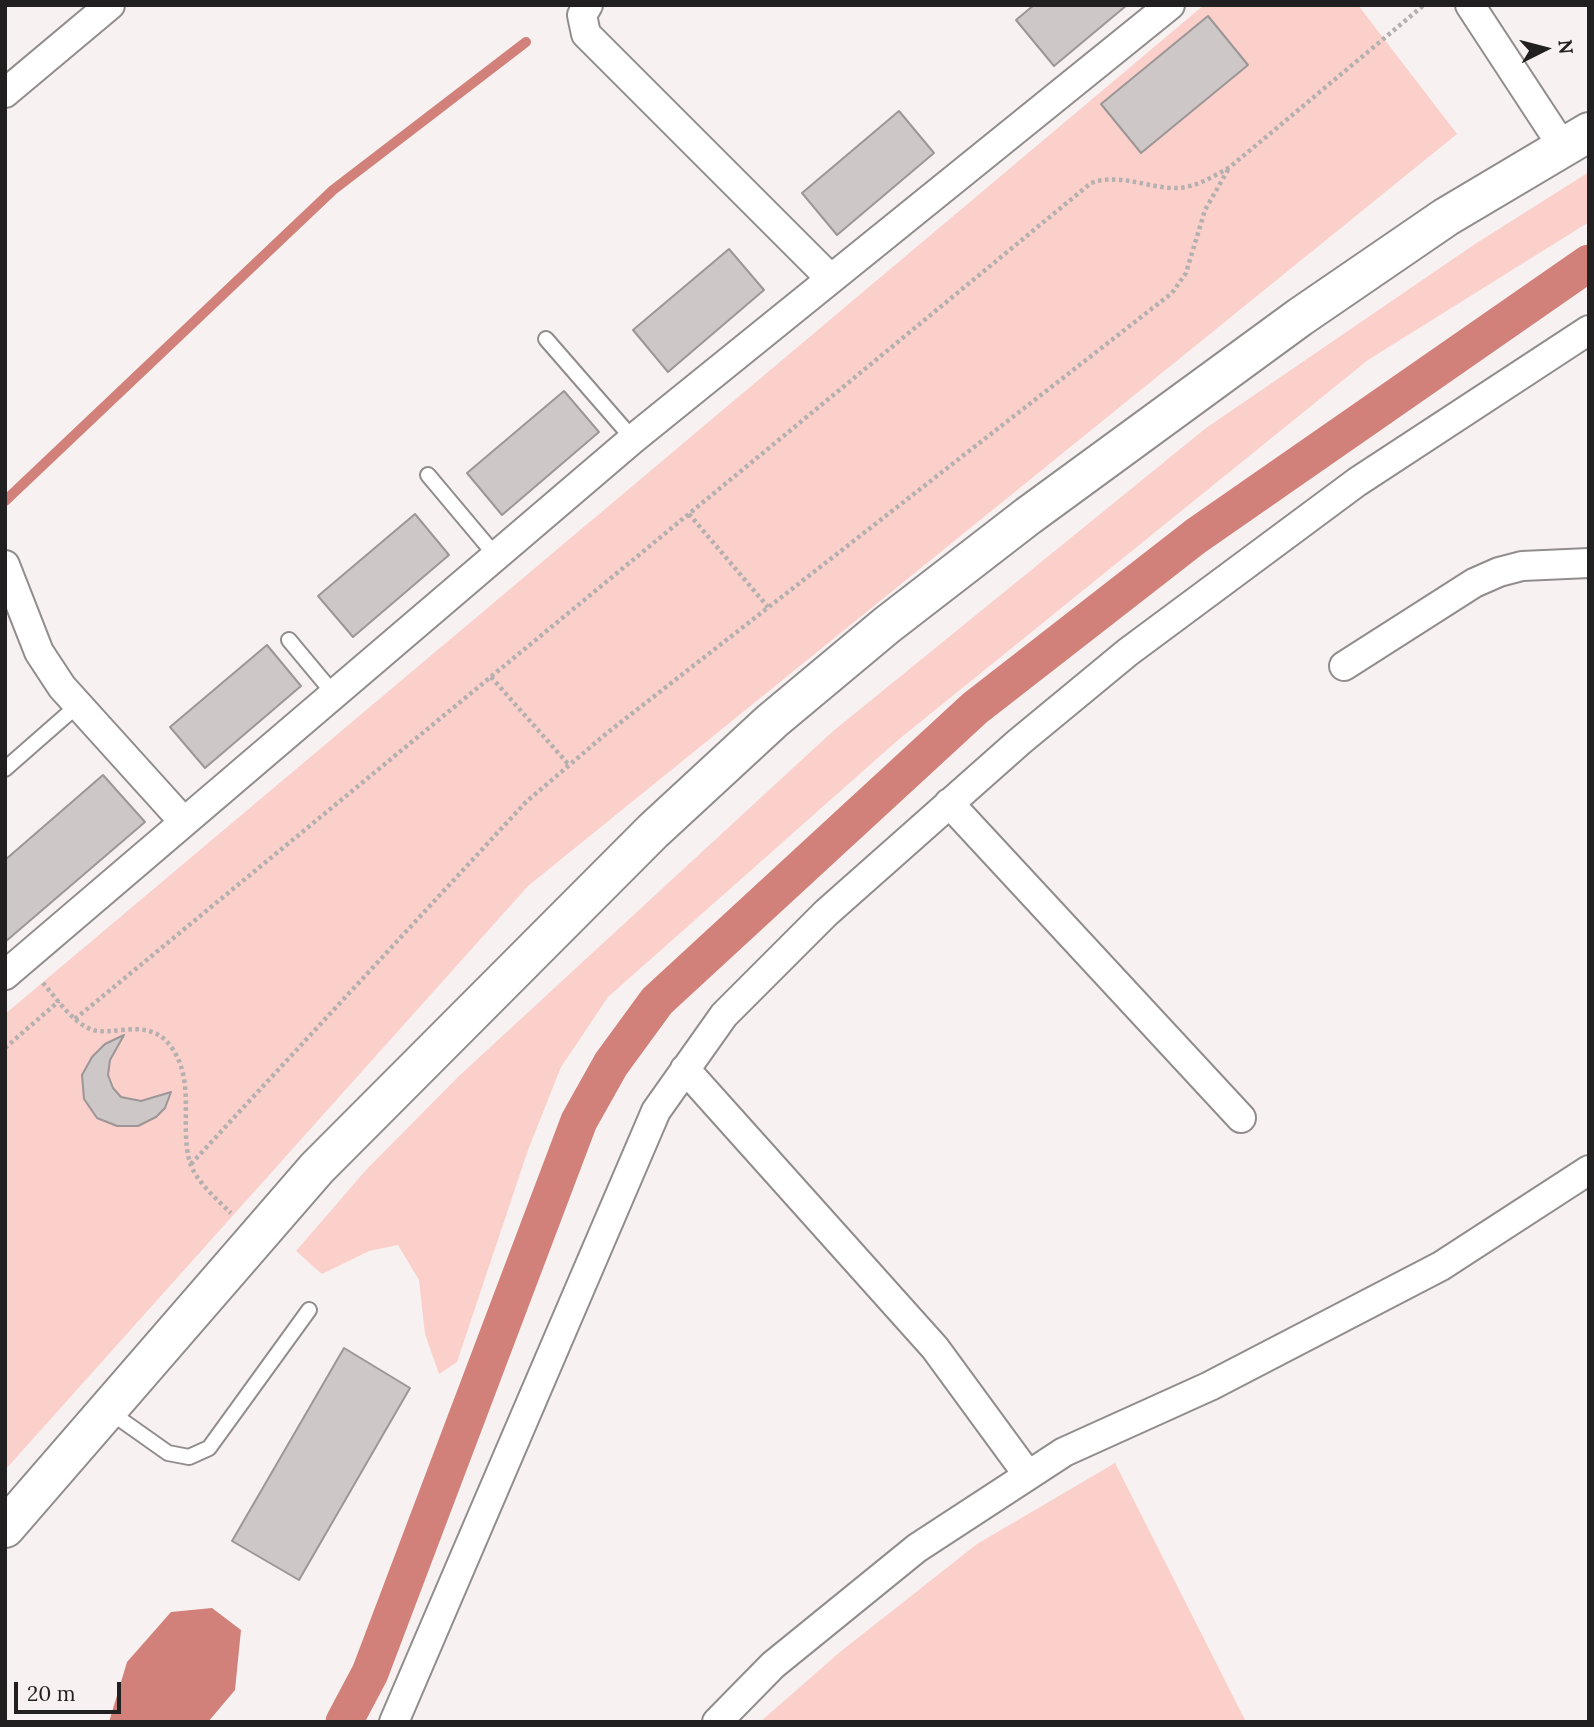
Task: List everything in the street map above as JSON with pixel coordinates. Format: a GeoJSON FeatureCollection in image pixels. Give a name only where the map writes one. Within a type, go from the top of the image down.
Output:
{"type":"FeatureCollection","features":[{"type":"Feature","properties":{"kind":"main road"},"geometry":{"type":"LineString","coordinates":[[5,1528],[317,1168],[653,831],[772,721],[887,625],[1028,516],[1300,317],[1446,217],[1576,139]]}},
{"type":"Feature","properties":{"kind":"street"},"geometry":{"type":"LineString","coordinates":[[5,93],[110,5]]}},
{"type":"Feature","properties":{"kind":"street"},"geometry":{"type":"LineString","coordinates":[[588,5],[582,15],[586,34],[831,279]]}},
{"type":"Feature","properties":{"kind":"street"},"geometry":{"type":"LineString","coordinates":[[14,968],[633,439],[1170,5]]}},
{"type":"Feature","properties":{"kind":"street"},"geometry":{"type":"LineString","coordinates":[[1470,5],[1576,139]]}},
{"type":"Feature","properties":{"kind":"street"},"geometry":{"type":"LineString","coordinates":[[394,1722],[656,1111],[724,1015],[826,913],[949,803],[1128,652],[1357,482],[1589,330]]}},
{"type":"Feature","properties":{"kind":"street"},"geometry":{"type":"LineString","coordinates":[[1344,666],[1474,583],[1499,572],[1522,566],[1589,564]]}},
{"type":"Feature","properties":{"kind":"street"},"geometry":{"type":"LineString","coordinates":[[5,565],[39,652],[62,687],[184,822]]}},
{"type":"Feature","properties":{"kind":"street"},"geometry":{"type":"LineString","coordinates":[[949,803],[1241,1118]]}},
{"type":"Feature","properties":{"kind":"street"},"geometry":{"type":"LineString","coordinates":[[685,1069],[935,1348],[1028,1475]]}},
{"type":"Feature","properties":{"kind":"street"},"geometry":{"type":"LineString","coordinates":[[717,1722],[773,1665],[917,1548],[1064,1452],[1210,1386],[1441,1266],[1589,1170]]}},
{"type":"Feature","properties":{"kind":"lane"},"geometry":{"type":"LineString","coordinates":[[546,339],[633,439]]}},
{"type":"Feature","properties":{"kind":"lane"},"geometry":{"type":"LineString","coordinates":[[428,475],[496,556]]}},
{"type":"Feature","properties":{"kind":"lane"},"geometry":{"type":"LineString","coordinates":[[289,640],[334,694]]}},
{"type":"Feature","properties":{"kind":"lane"},"geometry":{"type":"LineString","coordinates":[[5,769],[78,705]]}},
{"type":"Feature","properties":{"kind":"lane"},"geometry":{"type":"LineString","coordinates":[[107,1410],[168,1453],[189,1457],[209,1448],[309,1310]]}},
{"type":"Feature","properties":{"kind":"path"},"geometry":{"type":"LineString","coordinates":[[75,1019],[1091,183],[1109,177],[1174,188],[1200,183],[1230,167],[1424,5]]}},
{"type":"Feature","properties":{"kind":"path"},"geometry":{"type":"LineString","coordinates":[[191,1164],[526,802],[768,607],[1172,293],[1186,273],[1205,210],[1230,167]]}},
{"type":"Feature","properties":{"kind":"path"},"geometry":{"type":"LineString","coordinates":[[689,514],[768,607]]}},
{"type":"Feature","properties":{"kind":"path"},"geometry":{"type":"LineString","coordinates":[[491,677],[569,765]]}},
{"type":"Feature","properties":{"kind":"path"},"geometry":{"type":"LineString","coordinates":[[14,968],[59,1001],[75,1019],[91,1030],[132,1028],[153,1033],[171,1046],[183,1069],[191,1164],[218,1201],[257,1237]]}},
{"type":"Feature","properties":{"kind":"path"},"geometry":{"type":"LineString","coordinates":[[5,1048],[59,1001]]}},
{"type":"Feature","properties":{"kind":"shaded area"},"geometry":{"type":"Polygon","coordinates":[[[1204,5],[1358,5],[1457,134],[528,886],[5,1470],[5,1014],[1204,5]]]}},
{"type":"Feature","properties":{"kind":"shaded area"},"geometry":{"type":"Polygon","coordinates":[[[1589,172],[1589,222],[1368,360],[898,740],[608,997],[561,1067],[528,1150],[457,1362],[439,1374],[425,1334],[419,1280],[398,1245],[369,1251],[322,1274],[296,1251],[366,1170],[459,1076],[832,732],[1206,428],[1475,244],[1589,172]]]}},
{"type":"Feature","properties":{"kind":"shaded area"},"geometry":{"type":"Polygon","coordinates":[[[1115,1463],[1246,1722],[760,1722],[840,1652],[977,1544],[1115,1463]]]}},
{"type":"Feature","properties":{"kind":"shaded area"},"geometry":{"type":"Polygon","coordinates":[[[212,1608],[241,1630],[235,1690],[208,1722],[109,1722],[127,1662],[171,1612],[212,1608]]]}},
{"type":"Feature","properties":{"kind":"building"},"geometry":{"type":"Polygon","coordinates":[[[1034,5],[1127,5],[1054,66],[1016,20],[1034,5]]]}},
{"type":"Feature","properties":{"kind":"building"},"geometry":{"type":"Polygon","coordinates":[[[1208,16],[1248,65],[1141,153],[1101,104],[1208,16]]]}},
{"type":"Feature","properties":{"kind":"building"},"geometry":{"type":"Polygon","coordinates":[[[899,111],[934,153],[837,235],[802,193],[899,111]]]}},
{"type":"Feature","properties":{"kind":"building"},"geometry":{"type":"Polygon","coordinates":[[[729,249],[764,290],[668,372],[633,330],[729,249]]]}},
{"type":"Feature","properties":{"kind":"building"},"geometry":{"type":"Polygon","coordinates":[[[564,391],[599,432],[502,515],[467,473],[564,391]]]}},
{"type":"Feature","properties":{"kind":"building"},"geometry":{"type":"Polygon","coordinates":[[[415,514],[449,555],[353,637],[318,596],[415,514]]]}},
{"type":"Feature","properties":{"kind":"building"},"geometry":{"type":"Polygon","coordinates":[[[267,645],[301,686],[205,768],[170,727],[267,645]]]}},
{"type":"Feature","properties":{"kind":"building"},"geometry":{"type":"Polygon","coordinates":[[[103,775],[145,822],[5,942],[5,860],[103,775]]]}},
{"type":"Feature","properties":{"kind":"building"},"geometry":{"type":"Polygon","coordinates":[[[124,1035],[110,1060],[108,1075],[113,1088],[121,1097],[141,1101],[171,1092],[165,1108],[156,1117],[138,1126],[117,1126],[97,1118],[84,1099],[82,1075],[92,1057],[105,1044],[124,1035]]]}},
{"type":"Feature","properties":{"kind":"building"},"geometry":{"type":"Polygon","coordinates":[[[344,1348],[410,1388],[299,1580],[232,1541],[344,1348]]]}},
{"type":"Feature","properties":{"kind":"waterway"},"geometry":{"type":"LineString","coordinates":[[5,501],[333,190],[526,42]]}},
{"type":"Feature","properties":{"kind":"waterway"},"geometry":{"type":"LineString","coordinates":[[344,1722],[370,1673],[579,1121],[611,1064],[657,1001],[975,708],[1196,536],[1589,263]]}}]}
